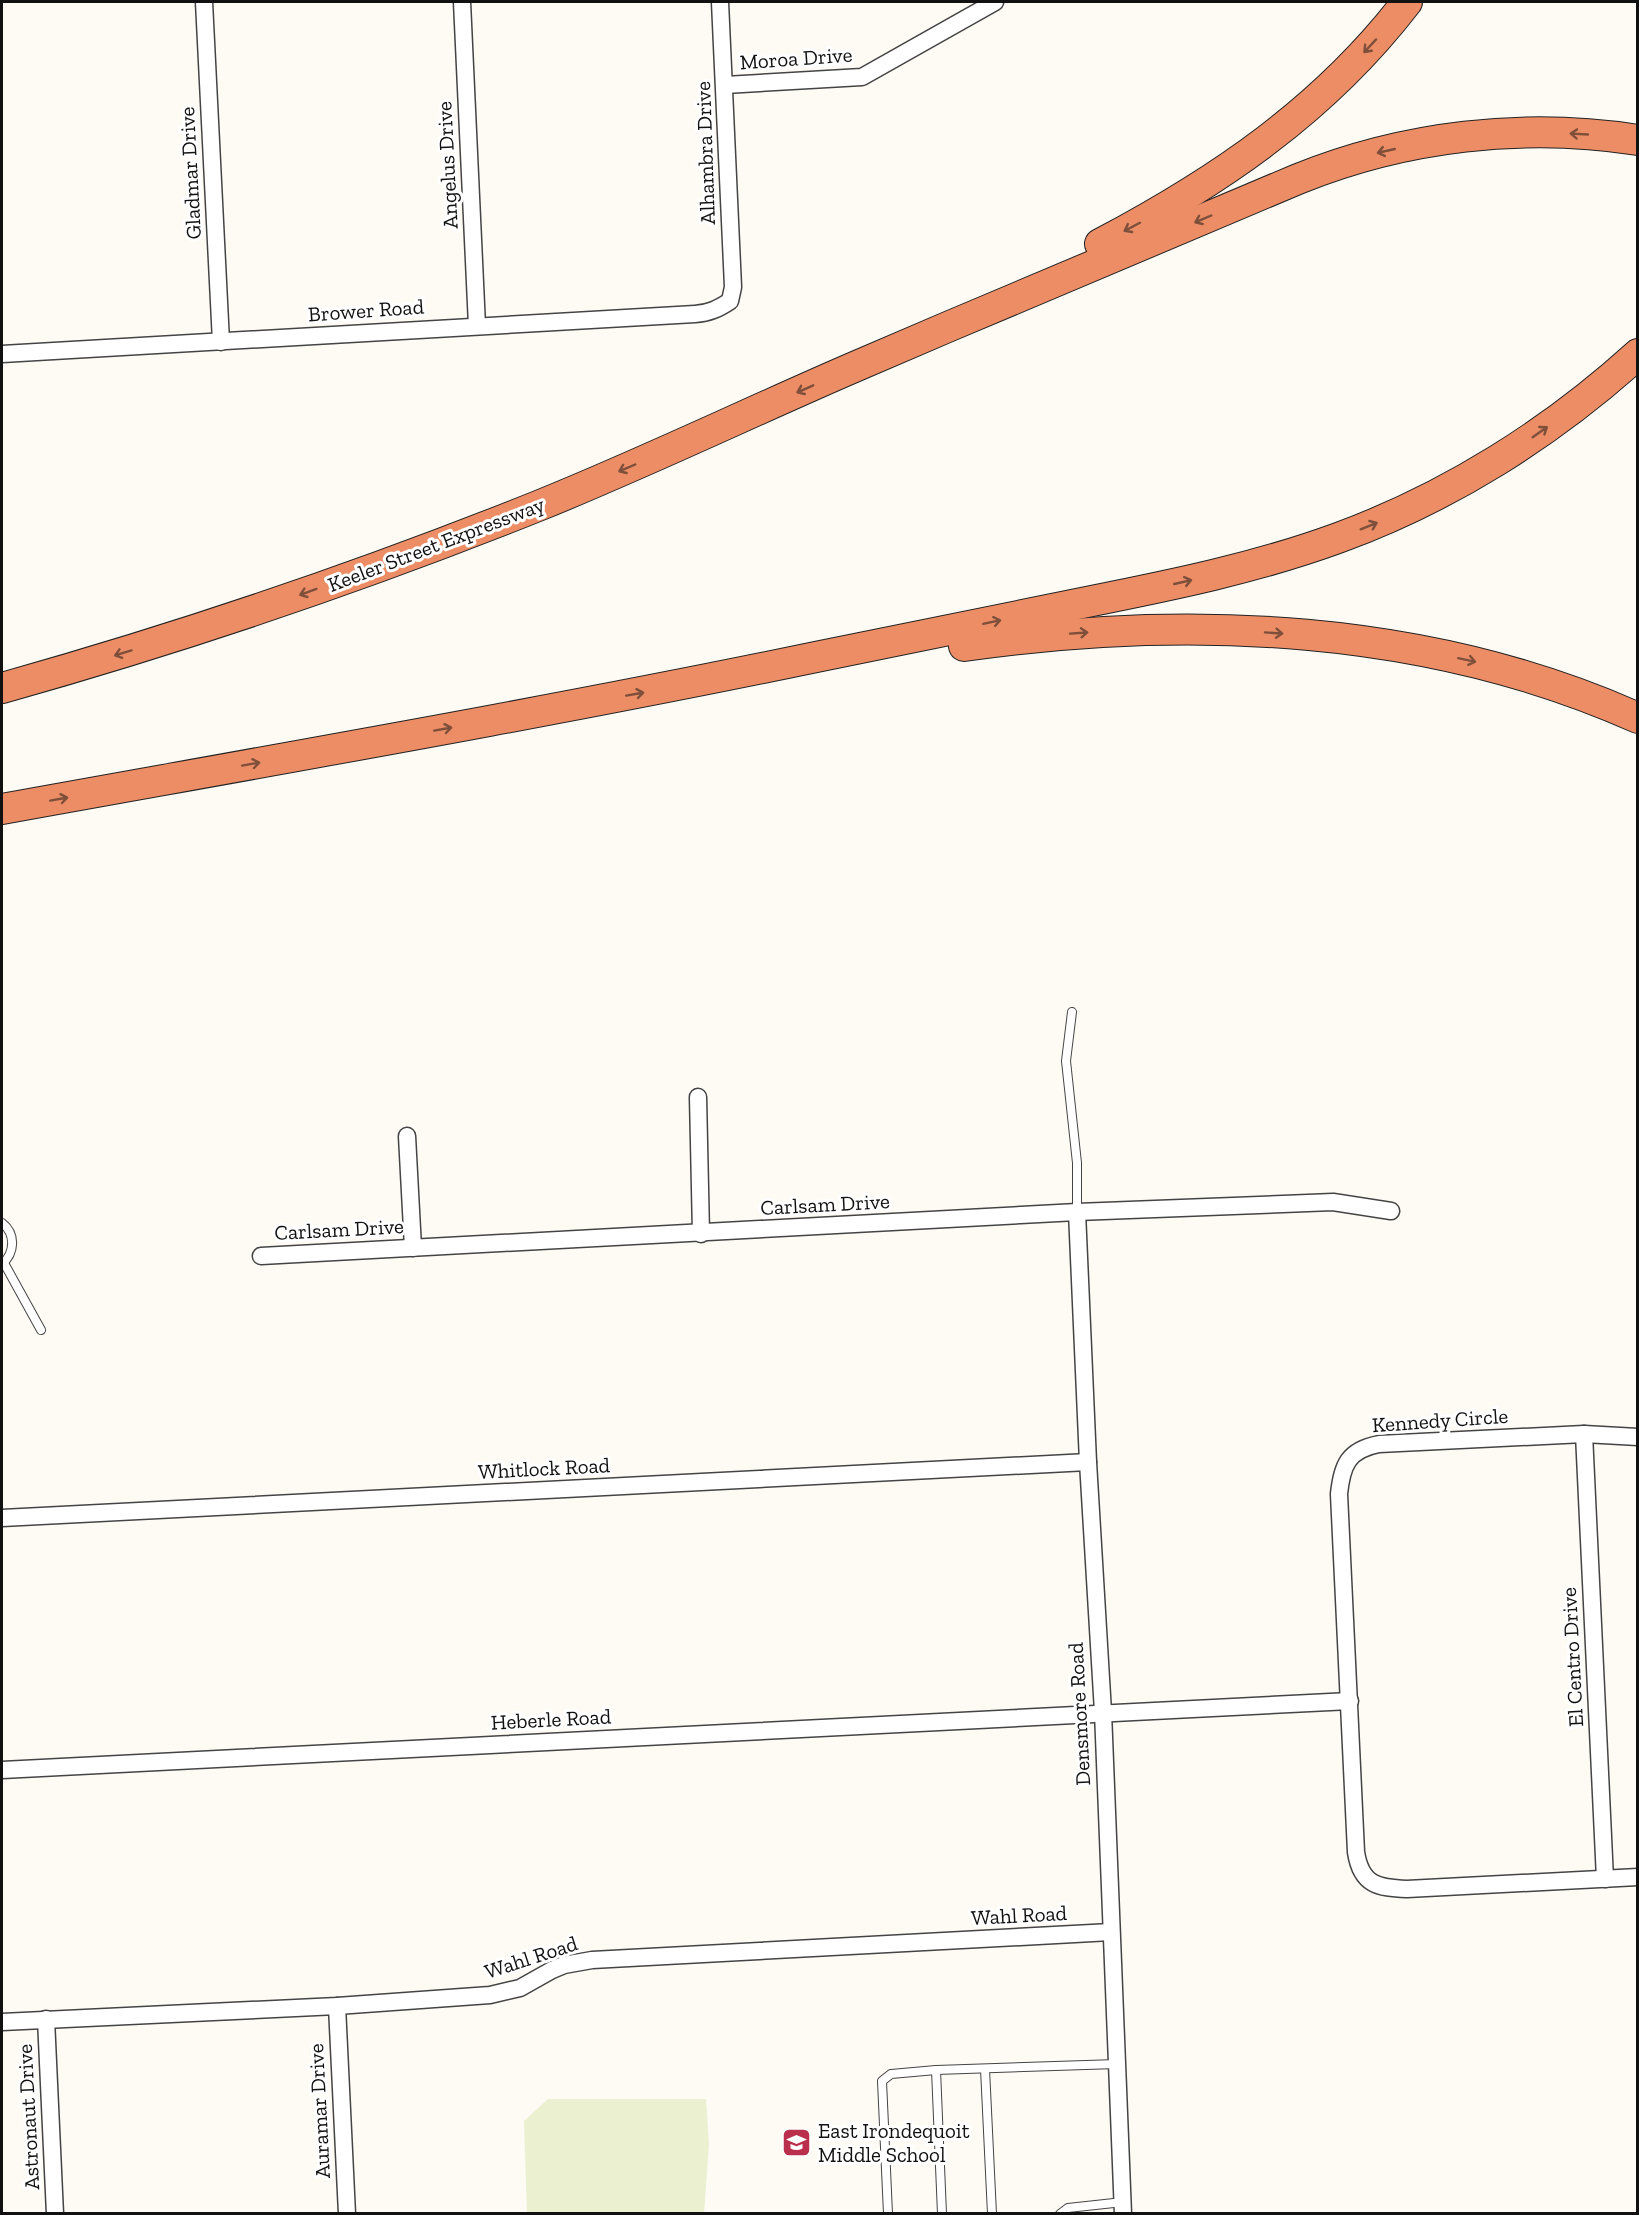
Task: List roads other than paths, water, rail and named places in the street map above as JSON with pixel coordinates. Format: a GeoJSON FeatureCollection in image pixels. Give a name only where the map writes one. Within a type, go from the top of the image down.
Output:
{"type":"FeatureCollection","features":[{"type":"Feature","properties":{"kind":"highway"},"geometry":{"type":"LineString","coordinates":[[858,365],[1060,265],[1180,201],[1215,178],[1314,102],[1372,44],[1407,2]]}},
{"type":"Feature","properties":{"kind":"highway"},"geometry":{"type":"LineString","coordinates":[[858,365],[1298,179],[1357,158],[1436,141],[1505,134],[1574,134],[1638,140]]}},
{"type":"Feature","properties":{"kind":"highway"},"geometry":{"type":"LineString","coordinates":[[2,809],[667,688],[1243,569],[1319,545],[1405,510],[1496,461],[1581,402],[1638,354]]}},
{"type":"Feature","properties":{"kind":"highway","name":"Keeler Street Expressway"},"geometry":{"type":"LineString","coordinates":[[2,688],[243,615],[410,555],[561,496],[858,365]]}},
{"type":"Feature","properties":{"kind":"highway"},"geometry":{"type":"LineString","coordinates":[[667,688],[1006,640],[1109,631],[1211,630],[1348,640],[1448,656],[1548,682],[1638,718]]}},
{"type":"Feature","properties":{"kind":"street","name":"Gladmar Drive"},"geometry":{"type":"LineString","coordinates":[[204,2],[221,342]]}},
{"type":"Feature","properties":{"kind":"street","name":"Angelus Drive"},"geometry":{"type":"LineString","coordinates":[[462,2],[477,326]]}},
{"type":"Feature","properties":{"kind":"street","name":"Alhambra Drive"},"geometry":{"type":"LineString","coordinates":[[720,2],[733,287],[730,301]]}},
{"type":"Feature","properties":{"kind":"street","name":"Moroa Drive"},"geometry":{"type":"LineString","coordinates":[[724,85],[862,77],[995,2]]}},
{"type":"Feature","properties":{"kind":"street","name":"Brower Road"},"geometry":{"type":"LineString","coordinates":[[2,354],[695,314],[708,313],[730,301]]}},
{"type":"Feature","properties":{"kind":"street"},"geometry":{"type":"LineString","coordinates":[[698,1097],[701,1234]]}},
{"type":"Feature","properties":{"kind":"street"},"geometry":{"type":"LineString","coordinates":[[407,1136],[413,1248]]}},
{"type":"Feature","properties":{"kind":"street","name":"Carlsam Drive"},"geometry":{"type":"LineString","coordinates":[[261,1256],[1077,1212],[1333,1202],[1391,1210]]}},
{"type":"Feature","properties":{"kind":"street","name":"Densmore Road"},"geometry":{"type":"LineString","coordinates":[[1077,1212],[1088,1462],[1103,1712],[1123,2208]]}},
{"type":"Feature","properties":{"kind":"street","name":"Kennedy Circle"},"geometry":{"type":"LineString","coordinates":[[1638,1437],[1584,1434],[1379,1444],[1365,1447],[1354,1454],[1346,1464],[1341,1477],[1339,1494],[1356,1852],[1362,1872],[1369,1881],[1378,1886],[1407,1889],[1638,1877]]}},
{"type":"Feature","properties":{"kind":"street","name":"El Centro Drive"},"geometry":{"type":"LineString","coordinates":[[1584,1434],[1605,1879]]}},
{"type":"Feature","properties":{"kind":"street","name":"Whitlock Road"},"geometry":{"type":"LineString","coordinates":[[2,1518],[1088,1462]]}},
{"type":"Feature","properties":{"kind":"street"},"geometry":{"type":"LineString","coordinates":[[1103,1712],[1350,1701]]}},
{"type":"Feature","properties":{"kind":"street","name":"Heberle Road"},"geometry":{"type":"LineString","coordinates":[[2,1770],[1103,1712]]}},
{"type":"Feature","properties":{"kind":"street","name":"Wahl Road"},"geometry":{"type":"LineString","coordinates":[[2,2022],[337,2006],[504,1993],[520,1988],[564,1965],[592,1960],[1111,1932]]}},
{"type":"Feature","properties":{"kind":"street","name":"Auramar Drive"},"geometry":{"type":"LineString","coordinates":[[337,2006],[347,2214]]}},
{"type":"Feature","properties":{"kind":"street","name":"Astronaut Drive"},"geometry":{"type":"LineString","coordinates":[[46,2019],[55,2214]]}},
{"type":"Feature","properties":{"kind":"lane"},"geometry":{"type":"LineString","coordinates":[[1072,1012],[1066,1061],[1077,1163],[1077,1212]]}},
{"type":"Feature","properties":{"kind":"lane"},"geometry":{"type":"LineString","coordinates":[[2,1223],[10,1233],[12,1241],[9,1257],[3,1264],[41,1330]]}},
{"type":"Feature","properties":{"kind":"lane"},"geometry":{"type":"LineString","coordinates":[[888,2214],[882,2081],[891,2074],[936,2070],[1117,2064]]}},
{"type":"Feature","properties":{"kind":"lane"},"geometry":{"type":"LineString","coordinates":[[985,2069],[992,2214]]}},
{"type":"Feature","properties":{"kind":"lane"},"geometry":{"type":"LineString","coordinates":[[936,2070],[942,2214]]}},
{"type":"Feature","properties":{"kind":"lane"},"geometry":{"type":"LineString","coordinates":[[1060,2214],[1068,2208],[1088,2210],[1123,2208]]}},
{"type":"Feature","properties":{"kind":"place","name":"East Irondequoit Middle School"},"geometry":{"type":"Point","coordinates":[797,2142]}}]}
